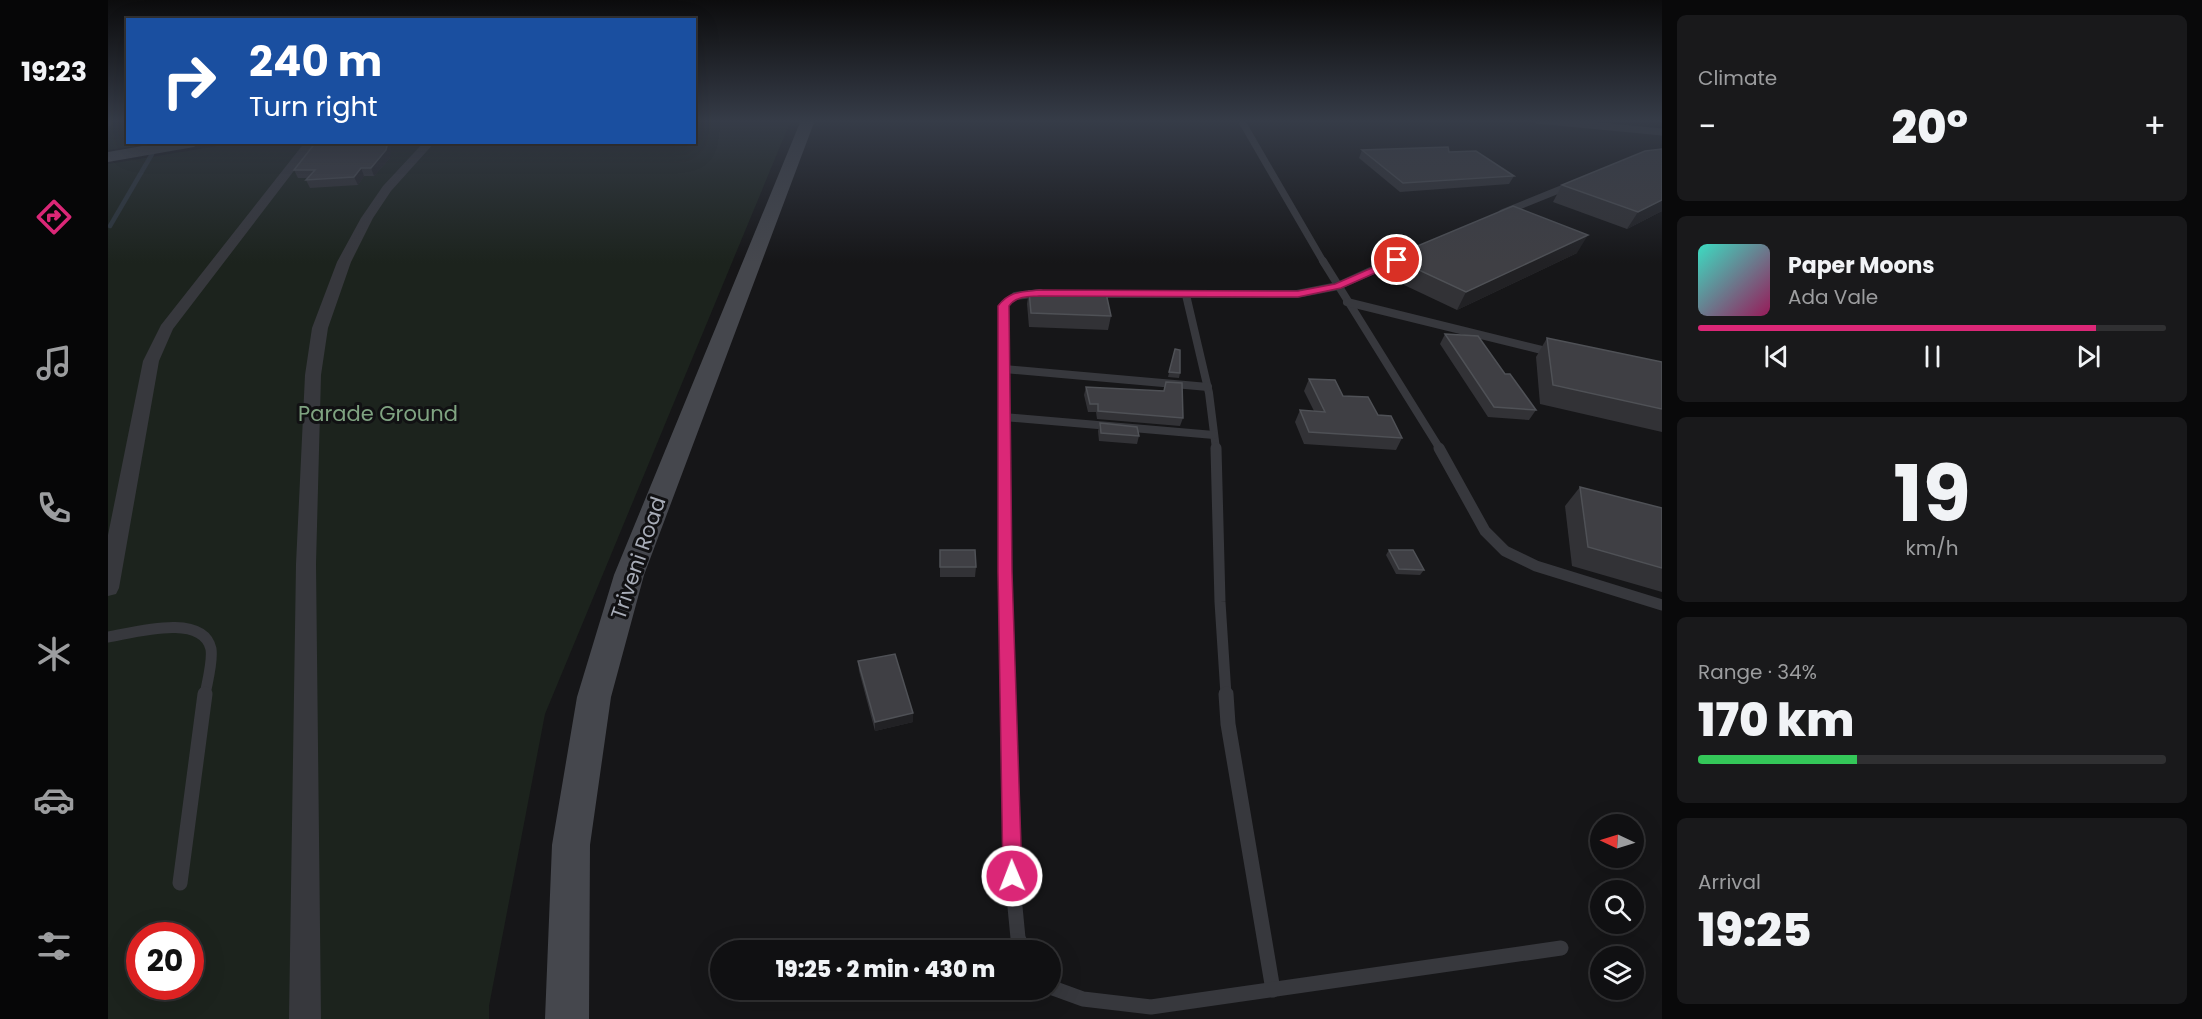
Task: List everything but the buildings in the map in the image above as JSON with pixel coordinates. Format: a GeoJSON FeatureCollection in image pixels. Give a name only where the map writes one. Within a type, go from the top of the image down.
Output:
{"type":"FeatureCollection","features":[{"type":"Feature","properties":{"kind":"main road","name":"Triveni Road"},"geometry":{"type":"LineString","coordinates":[[567,1019],[571,844],[594,698],[629,575],[789,168]]}},
{"type":"Feature","properties":{"kind":"street"},"geometry":{"type":"LineString","coordinates":[[108,588],[151,360],[166,328],[291,168]]}},
{"type":"Feature","properties":{"kind":"street"},"geometry":{"type":"LineString","coordinates":[[305,1019],[306,564],[313,375],[320,328],[344,262],[367,218],[387,189],[407,168]]}},
{"type":"Feature","properties":{"kind":"lane"},"geometry":{"type":"LineString","coordinates":[[1269,168],[1347,302],[1429,430],[1485,531],[1505,551],[1536,567],[1662,605]]}},
{"type":"Feature","properties":{"kind":"lane"},"geometry":{"type":"LineString","coordinates":[[1494,216],[1580,182]]}},
{"type":"Feature","properties":{"kind":"lane"},"geometry":{"type":"LineString","coordinates":[[1084,294],[1298,294],[1338,286],[1411,254]]}},
{"type":"Feature","properties":{"kind":"lane"},"geometry":{"type":"LineString","coordinates":[[1019,940],[1012,876],[1005,572],[1003,306],[1009,298],[1018,295],[1050,293]]}},
{"type":"Feature","properties":{"kind":"lane"},"geometry":{"type":"LineString","coordinates":[[1186,295],[1208,387],[1214,435],[1220,602],[1228,724],[1273,990]]}},
{"type":"Feature","properties":{"kind":"lane"},"geometry":{"type":"LineString","coordinates":[[1347,302],[1565,356]]}},
{"type":"Feature","properties":{"kind":"lane"},"geometry":{"type":"LineString","coordinates":[[1004,369],[1208,387]]}},
{"type":"Feature","properties":{"kind":"lane"},"geometry":{"type":"LineString","coordinates":[[1004,417],[1214,435]]}},
{"type":"Feature","properties":{"kind":"lane"},"geometry":{"type":"LineString","coordinates":[[108,637],[165,628],[187,628],[202,634],[211,650],[180,883]]}},
{"type":"Feature","properties":{"kind":"lane"},"geometry":{"type":"LineString","coordinates":[[1061,992],[1080,998],[1149,1007],[1483,957],[1561,948]]}},
{"type":"Feature","properties":{"kind":"green space","name":"Parade Ground"},"geometry":{"type":"Polygon","coordinates":[[[108,168],[771,168],[545,714],[489,1006],[489,1019],[108,1019],[108,168]]]}},
{"type":"Feature","properties":{"kind":"waterway"},"geometry":{"type":"LineString","coordinates":[[110,226],[144,168]]}},
{"type":"Feature","properties":{"kind":"route"},"geometry":{"type":"LineString","coordinates":[[1012,876],[1005,572],[1003,306],[1009,298],[1039,293],[1262,296],[1298,294],[1338,286],[1397,260]]}}]}
